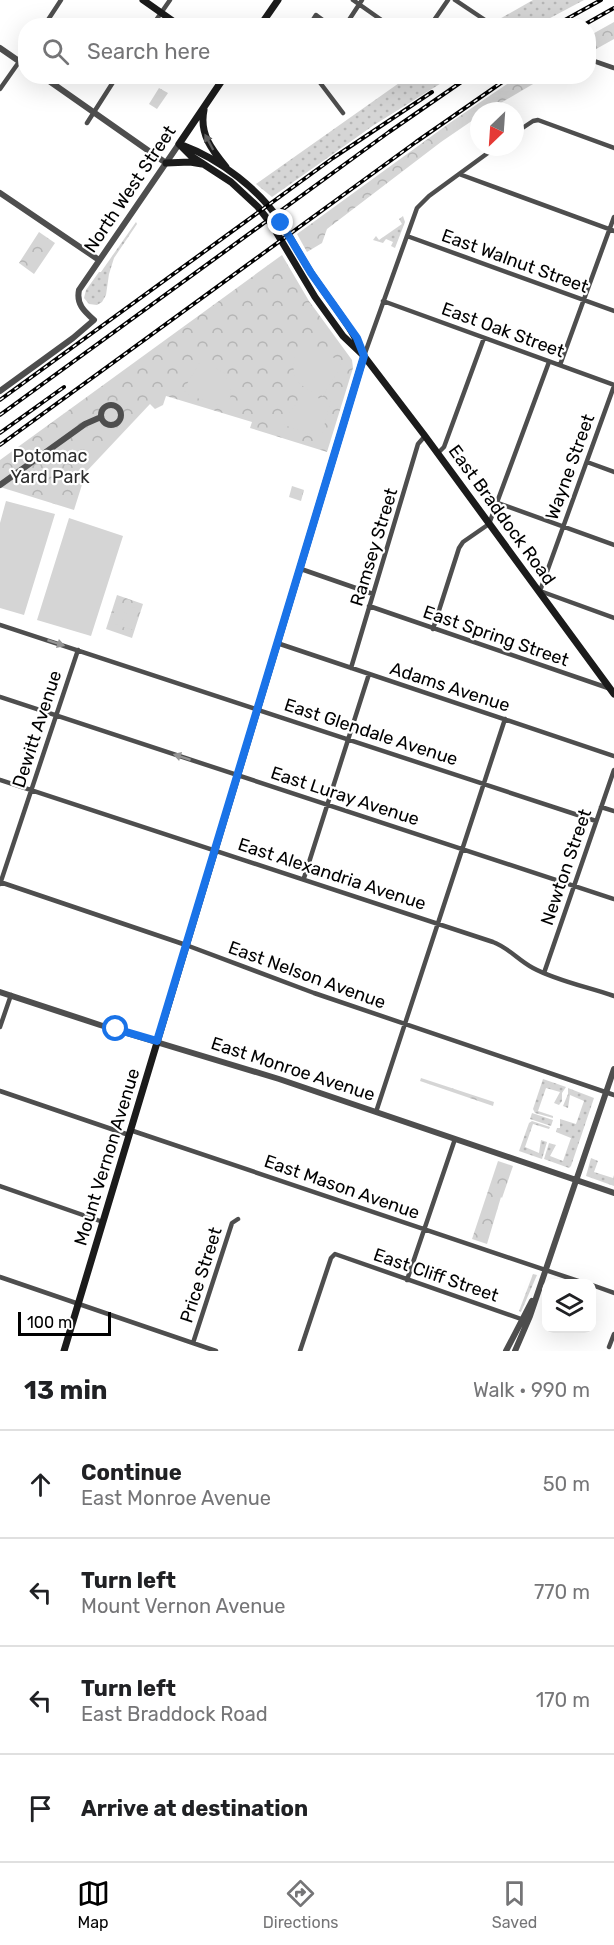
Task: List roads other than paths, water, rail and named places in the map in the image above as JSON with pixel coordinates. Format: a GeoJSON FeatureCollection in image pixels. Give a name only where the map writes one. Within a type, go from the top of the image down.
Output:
{"type":"FeatureCollection","features":[{"type":"Feature","properties":{"kind":"main road"},"geometry":{"type":"LineString","coordinates":[[143,0],[169,18]]}},
{"type":"Feature","properties":{"kind":"main road"},"geometry":{"type":"LineString","coordinates":[[266,18],[278,0]]}},
{"type":"Feature","properties":{"kind":"main road","name":"North West Street"},"geometry":{"type":"LineString","coordinates":[[179,144],[220,84]]}},
{"type":"Feature","properties":{"kind":"main road"},"geometry":{"type":"LineString","coordinates":[[204,107],[201,122],[204,134],[209,145],[229,172]]}},
{"type":"Feature","properties":{"kind":"main road","name":"East Braddock Road"},"geometry":{"type":"LineString","coordinates":[[179,144],[191,156],[231,182],[258,207],[272,225],[315,297],[343,336],[364,356],[438,453],[613,691]]}},
{"type":"Feature","properties":{"kind":"main road","name":"East Braddock Road"},"geometry":{"type":"LineString","coordinates":[[179,144],[194,150],[256,192],[281,223],[311,273],[357,338],[364,356]]}},
{"type":"Feature","properties":{"kind":"main road"},"geometry":{"type":"LineString","coordinates":[[166,163],[190,162],[207,166]]}},
{"type":"Feature","properties":{"kind":"main road","name":"Mount Vernon Avenue"},"geometry":{"type":"LineString","coordinates":[[64,1351],[364,356]]}},
{"type":"Feature","properties":{"kind":"street"},"geometry":{"type":"LineString","coordinates":[[49,18],[61,0]]}},
{"type":"Feature","properties":{"kind":"street"},"geometry":{"type":"LineString","coordinates":[[157,18],[170,0]]}},
{"type":"Feature","properties":{"kind":"street"},"geometry":{"type":"LineString","coordinates":[[352,0],[361,2],[380,18]]}},
{"type":"Feature","properties":{"kind":"street"},"geometry":{"type":"LineString","coordinates":[[436,18],[448,0]]}},
{"type":"Feature","properties":{"kind":"street"},"geometry":{"type":"LineString","coordinates":[[455,0],[482,18]]}},
{"type":"Feature","properties":{"kind":"street"},"geometry":{"type":"LineString","coordinates":[[350,18],[361,2]]}},
{"type":"Feature","properties":{"kind":"street"},"geometry":{"type":"LineString","coordinates":[[0,48],[18,60]]}},
{"type":"Feature","properties":{"kind":"street"},"geometry":{"type":"LineString","coordinates":[[596,62],[614,68]]}},
{"type":"Feature","properties":{"kind":"street"},"geometry":{"type":"LineString","coordinates":[[0,89],[18,68]]}},
{"type":"Feature","properties":{"kind":"street"},"geometry":{"type":"LineString","coordinates":[[54,84],[166,163]]}},
{"type":"Feature","properties":{"kind":"street"},"geometry":{"type":"LineString","coordinates":[[87,123],[112,84]]}},
{"type":"Feature","properties":{"kind":"street"},"geometry":{"type":"LineString","coordinates":[[321,84],[343,114]]}},
{"type":"Feature","properties":{"kind":"street"},"geometry":{"type":"LineString","coordinates":[[524,127],[535,120],[614,148]]}},
{"type":"Feature","properties":{"kind":"street","name":"North West Street"},"geometry":{"type":"LineString","coordinates":[[0,392],[94,320],[80,306],[78,294],[179,144]]}},
{"type":"Feature","properties":{"kind":"street","name":"Mount Vernon Avenue"},"geometry":{"type":"LineString","coordinates":[[364,356],[417,208],[421,202],[483,156]]}},
{"type":"Feature","properties":{"kind":"street"},"geometry":{"type":"LineString","coordinates":[[459,173],[612,230]]}},
{"type":"Feature","properties":{"kind":"street"},"geometry":{"type":"LineString","coordinates":[[0,193],[99,260]]}},
{"type":"Feature","properties":{"kind":"street"},"geometry":{"type":"LineString","coordinates":[[560,365],[583,300],[612,230],[614,217]]}},
{"type":"Feature","properties":{"kind":"street","name":"East Walnut Street"},"geometry":{"type":"LineString","coordinates":[[407,236],[614,311]]}},
{"type":"Feature","properties":{"kind":"street","name":"East Oak Street"},"geometry":{"type":"LineString","coordinates":[[383,301],[614,386]]}},
{"type":"Feature","properties":{"kind":"street"},"geometry":{"type":"LineString","coordinates":[[438,453],[444,447],[484,338]]}},
{"type":"Feature","properties":{"kind":"street"},"geometry":{"type":"LineString","coordinates":[[433,628],[461,543],[489,524],[549,362]]}},
{"type":"Feature","properties":{"kind":"street","name":"Wayne Street"},"geometry":{"type":"LineString","coordinates":[[540,591],[614,386]]}},
{"type":"Feature","properties":{"kind":"street"},"geometry":{"type":"LineString","coordinates":[[0,485],[85,424],[101,417]]}},
{"type":"Feature","properties":{"kind":"street","name":"Ramsey Street"},"geometry":{"type":"LineString","coordinates":[[351,668],[418,444],[425,436]]}},
{"type":"Feature","properties":{"kind":"street"},"geometry":{"type":"LineString","coordinates":[[587,462],[614,472]]}},
{"type":"Feature","properties":{"kind":"street"},"geometry":{"type":"LineString","coordinates":[[498,502],[614,545]]}},
{"type":"Feature","properties":{"kind":"street"},"geometry":{"type":"LineString","coordinates":[[301,569],[373,594]]}},
{"type":"Feature","properties":{"kind":"street"},"geometry":{"type":"LineString","coordinates":[[540,591],[614,618]]}},
{"type":"Feature","properties":{"kind":"street","name":"East Spring Street"},"geometry":{"type":"LineString","coordinates":[[369,606],[613,691]]}},
{"type":"Feature","properties":{"kind":"street","name":"East Glendale Avenue"},"geometry":{"type":"LineString","coordinates":[[0,625],[596,821]]}},
{"type":"Feature","properties":{"kind":"street","name":"Adams Avenue"},"geometry":{"type":"LineString","coordinates":[[277,644],[614,756]]}},
{"type":"Feature","properties":{"kind":"street","name":"Dewitt Avenue"},"geometry":{"type":"LineString","coordinates":[[0,883],[78,650]]}},
{"type":"Feature","properties":{"kind":"street"},"geometry":{"type":"LineString","coordinates":[[304,878],[369,674]]}},
{"type":"Feature","properties":{"kind":"street","name":"East Luray Avenue"},"geometry":{"type":"LineString","coordinates":[[0,698],[614,899]]}},
{"type":"Feature","properties":{"kind":"street"},"geometry":{"type":"LineString","coordinates":[[376,1112],[505,719]]}},
{"type":"Feature","properties":{"kind":"street","name":"Newton Street"},"geometry":{"type":"LineString","coordinates":[[544,972],[614,770]]}},
{"type":"Feature","properties":{"kind":"street","name":"East Alexandria Avenue"},"geometry":{"type":"LineString","coordinates":[[0,780],[304,878],[502,945],[531,967],[614,996]]}},
{"type":"Feature","properties":{"kind":"street"},"geometry":{"type":"LineString","coordinates":[[601,807],[614,811]]}},
{"type":"Feature","properties":{"kind":"street","name":"East Nelson Avenue"},"geometry":{"type":"LineString","coordinates":[[0,883],[186,945],[314,993],[614,1095]]}},
{"type":"Feature","properties":{"kind":"street","name":"East Monroe Avenue"},"geometry":{"type":"LineString","coordinates":[[0,992],[376,1112],[614,1193]]}},
{"type":"Feature","properties":{"kind":"street"},"geometry":{"type":"LineString","coordinates":[[0,1027],[11,995]]}},
{"type":"Feature","properties":{"kind":"street"},"geometry":{"type":"LineString","coordinates":[[515,1351],[543,1279],[614,1069]]}},
{"type":"Feature","properties":{"kind":"street","name":"East Mason Avenue"},"geometry":{"type":"LineString","coordinates":[[0,1091],[573,1279]]}},
{"type":"Feature","properties":{"kind":"street"},"geometry":{"type":"LineString","coordinates":[[407,1280],[455,1139]]}},
{"type":"Feature","properties":{"kind":"street"},"geometry":{"type":"LineString","coordinates":[[0,1186],[103,1222]]}},
{"type":"Feature","properties":{"kind":"street","name":"Price Street"},"geometry":{"type":"LineString","coordinates":[[193,1343],[232,1223],[238,1219]]}},
{"type":"Feature","properties":{"kind":"street","name":"East Cliff Street"},"geometry":{"type":"LineString","coordinates":[[300,1351],[331,1258],[335,1254],[525,1321]]}},
{"type":"Feature","properties":{"kind":"street"},"geometry":{"type":"LineString","coordinates":[[0,1277],[214,1351]]}},
{"type":"Feature","properties":{"kind":"street"},"geometry":{"type":"LineString","coordinates":[[596,1287],[614,1293]]}},
{"type":"Feature","properties":{"kind":"street"},"geometry":{"type":"LineString","coordinates":[[506,1351],[525,1321]]}},
{"type":"Feature","properties":{"kind":"street"},"geometry":{"type":"LineString","coordinates":[[609,1347],[614,1334]]}},
{"type":"Feature","properties":{"kind":"railway"},"geometry":{"type":"LineString","coordinates":[[568,18],[601,0]]}},
{"type":"Feature","properties":{"kind":"railway"},"geometry":{"type":"LineString","coordinates":[[596,18],[614,8]]}},
{"type":"Feature","properties":{"kind":"railway"},"geometry":{"type":"LineString","coordinates":[[0,415],[458,84]]}},
{"type":"Feature","properties":{"kind":"railway"},"geometry":{"type":"LineString","coordinates":[[0,445],[416,142],[499,84]]}},
{"type":"Feature","properties":{"kind":"railway"},"geometry":{"type":"LineString","coordinates":[[0,400],[333,158],[432,92]]}},
{"type":"Feature","properties":{"kind":"railway"},"geometry":{"type":"LineString","coordinates":[[0,433],[64,387]]}},
{"type":"Feature","properties":{"kind":"park label","name":"Potomac Yard Park"},"geometry":{"type":"Point","coordinates":[50,466]}}]}
